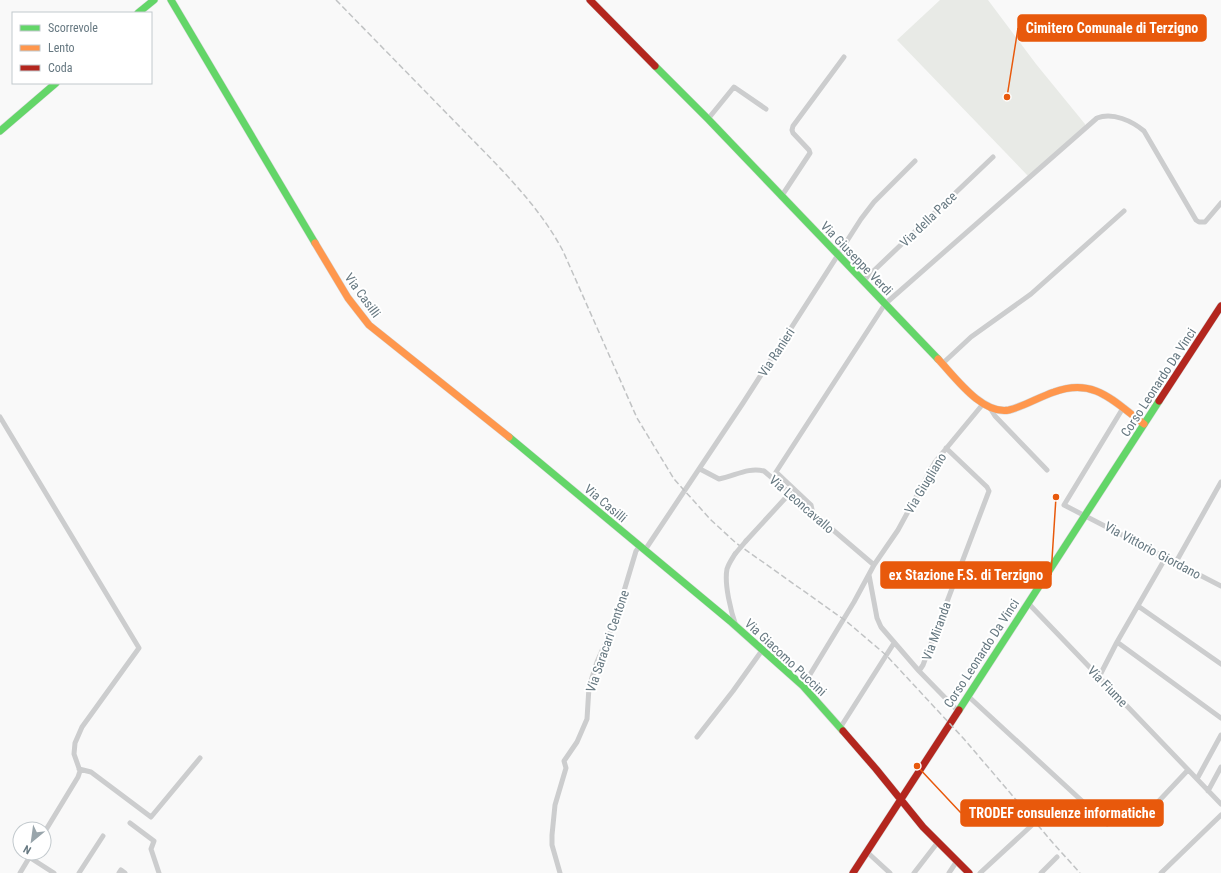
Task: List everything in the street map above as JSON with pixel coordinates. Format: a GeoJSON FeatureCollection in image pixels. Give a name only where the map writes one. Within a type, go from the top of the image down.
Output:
{"type":"FeatureCollection","features":[{"type":"Feature","properties":{"kind":"main road"},"geometry":{"type":"LineString","coordinates":[[139,12],[154,0]]}},
{"type":"Feature","properties":{"kind":"main road","name":"Via Casilli"},"geometry":{"type":"LineString","coordinates":[[171,0],[348,298],[369,325],[480,413],[642,548]]}},
{"type":"Feature","properties":{"kind":"main road","name":"Via Giuseppe Verdi"},"geometry":{"type":"LineString","coordinates":[[590,0],[708,119],[781,197],[977,400],[986,406]]}},
{"type":"Feature","properties":{"kind":"main road"},"geometry":{"type":"LineString","coordinates":[[0,131],[55,84]]}},
{"type":"Feature","properties":{"kind":"main road","name":"Corso Leonardo Da Vinci"},"geometry":{"type":"LineString","coordinates":[[853,873],[1221,306]]}},
{"type":"Feature","properties":{"kind":"main road"},"geometry":{"type":"LineString","coordinates":[[986,406],[995,410],[1011,410],[1069,387],[1080,386],[1098,390],[1144,424]]}},
{"type":"Feature","properties":{"kind":"main road","name":"Via Giacomo Puccini"},"geometry":{"type":"LineString","coordinates":[[642,548],[763,649],[803,686],[864,754],[900,800],[938,842],[969,873]]}},
{"type":"Feature","properties":{"kind":"street"},"geometry":{"type":"LineString","coordinates":[[781,197],[810,153],[793,133],[793,126],[844,57]]}},
{"type":"Feature","properties":{"kind":"street"},"geometry":{"type":"LineString","coordinates":[[708,119],[734,87],[766,109]]}},
{"type":"Feature","properties":{"kind":"street"},"geometry":{"type":"LineString","coordinates":[[813,514],[811,505],[776,472],[885,304],[1089,124],[1102,116],[1120,118],[1133,123],[1144,131],[1196,220],[1199,222],[1205,222],[1221,203]]}},
{"type":"Feature","properties":{"kind":"street","name":"Via della Pace"},"geometry":{"type":"LineString","coordinates":[[863,281],[993,157]]}},
{"type":"Feature","properties":{"kind":"street","name":"Via Ranieri"},"geometry":{"type":"LineString","coordinates":[[642,548],[700,469],[868,209],[915,161]]}},
{"type":"Feature","properties":{"kind":"street"},"geometry":{"type":"LineString","coordinates":[[942,364],[971,337],[1031,294],[1124,211]]}},
{"type":"Feature","properties":{"kind":"street"},"geometry":{"type":"LineString","coordinates":[[986,406],[1047,470]]}},
{"type":"Feature","properties":{"kind":"street","name":"Via Giugliano"},"geometry":{"type":"LineString","coordinates":[[803,686],[869,576],[874,565],[898,530],[935,462],[946,448],[986,406]]}},
{"type":"Feature","properties":{"kind":"street","name":"Via Vittorio Giordano"},"geometry":{"type":"LineString","coordinates":[[1123,408],[1064,505],[1086,515],[1221,586]]}},
{"type":"Feature","properties":{"kind":"street"},"geometry":{"type":"LineString","coordinates":[[0,418],[139,648],[82,727],[75,743],[74,754],[79,769],[78,777],[51,821]]}},
{"type":"Feature","properties":{"kind":"street","name":"Via Miranda"},"geometry":{"type":"LineString","coordinates":[[919,670],[923,664],[989,491],[987,487],[946,448]]}},
{"type":"Feature","properties":{"kind":"street","name":"Via Leoncavallo"},"geometry":{"type":"LineString","coordinates":[[700,469],[719,479],[750,470],[764,471],[874,565]]}},
{"type":"Feature","properties":{"kind":"street"},"geometry":{"type":"LineString","coordinates":[[1176,562],[1221,482]]}},
{"type":"Feature","properties":{"kind":"street"},"geometry":{"type":"LineString","coordinates":[[736,627],[726,580],[727,569],[735,554],[790,493]]}},
{"type":"Feature","properties":{"kind":"street","name":"Via Saracari Centone"},"geometry":{"type":"LineString","coordinates":[[560,873],[552,845],[552,835],[555,805],[566,768],[564,761],[577,742],[587,719],[589,687],[597,662],[615,621],[635,556],[642,548]]}},
{"type":"Feature","properties":{"kind":"street"},"geometry":{"type":"LineString","coordinates":[[1099,677],[1117,642],[1166,557]]}},
{"type":"Feature","properties":{"kind":"street"},"geometry":{"type":"LineString","coordinates":[[869,576],[878,622],[884,632],[958,711]]}},
{"type":"Feature","properties":{"kind":"street","name":"Via Fiume"},"geometry":{"type":"LineString","coordinates":[[1028,603],[1221,804]]}},
{"type":"Feature","properties":{"kind":"street"},"geometry":{"type":"LineString","coordinates":[[1138,606],[1221,664]]}},
{"type":"Feature","properties":{"kind":"street"},"geometry":{"type":"LineString","coordinates":[[1117,642],[1221,718]]}},
{"type":"Feature","properties":{"kind":"street"},"geometry":{"type":"LineString","coordinates":[[840,728],[894,643]]}},
{"type":"Feature","properties":{"kind":"street"},"geometry":{"type":"LineString","coordinates":[[697,737],[733,691],[763,649]]}},
{"type":"Feature","properties":{"kind":"street"},"geometry":{"type":"LineString","coordinates":[[968,696],[1107,824]]}},
{"type":"Feature","properties":{"kind":"street"},"geometry":{"type":"LineString","coordinates":[[1197,779],[1221,735]]}},
{"type":"Feature","properties":{"kind":"street"},"geometry":{"type":"LineString","coordinates":[[79,769],[91,772],[151,817],[200,758]]}},
{"type":"Feature","properties":{"kind":"street"},"geometry":{"type":"LineString","coordinates":[[1157,803],[1188,770]]}},
{"type":"Feature","properties":{"kind":"street"},"geometry":{"type":"LineString","coordinates":[[1208,791],[1220,771]]}},
{"type":"Feature","properties":{"kind":"street"},"geometry":{"type":"LineString","coordinates":[[1161,873],[1221,815]]}},
{"type":"Feature","properties":{"kind":"street"},"geometry":{"type":"LineString","coordinates":[[130,823],[154,841],[151,849],[159,873]]}},
{"type":"Feature","properties":{"kind":"street"},"geometry":{"type":"LineString","coordinates":[[980,873],[1030,826]]}},
{"type":"Feature","properties":{"kind":"street"},"geometry":{"type":"LineString","coordinates":[[79,873],[103,836]]}},
{"type":"Feature","properties":{"kind":"street"},"geometry":{"type":"LineString","coordinates":[[914,873],[938,842]]}},
{"type":"Feature","properties":{"kind":"street"},"geometry":{"type":"LineString","coordinates":[[867,852],[890,873]]}},
{"type":"Feature","properties":{"kind":"street"},"geometry":{"type":"LineString","coordinates":[[1041,873],[1057,857]]}},
{"type":"Feature","properties":{"kind":"street"},"geometry":{"type":"LineString","coordinates":[[20,873],[27,861]]}},
{"type":"Feature","properties":{"kind":"street"},"geometry":{"type":"LineString","coordinates":[[39,861],[54,873]]}},
{"type":"Feature","properties":{"kind":"street"},"geometry":{"type":"LineString","coordinates":[[949,873],[957,861]]}},
{"type":"Feature","properties":{"kind":"street"},"geometry":{"type":"LineString","coordinates":[[119,873],[121,870],[125,873]]}},
{"type":"Feature","properties":{"kind":"shaded area"},"geometry":{"type":"Polygon","coordinates":[[[940,0],[988,0],[1036,64],[1085,124],[1085,126],[1028,176],[897,40],[940,0]]]}},
{"type":"Feature","properties":{"kind":"railway"},"geometry":{"type":"LineString","coordinates":[[336,0],[503,171],[542,217],[563,251],[637,418],[674,479],[711,520],[736,543],[846,621],[886,655],[964,739],[1080,873]]}},
{"type":"Feature","properties":{"kind":"traffic: fast"},"geometry":{"type":"LineString","coordinates":[[139,12],[154,0]]}},
{"type":"Feature","properties":{"kind":"traffic: fast"},"geometry":{"type":"LineString","coordinates":[[171,0],[315,243]]}},
{"type":"Feature","properties":{"kind":"traffic: fast"},"geometry":{"type":"LineString","coordinates":[[655,66],[708,119],[938,359]]}},
{"type":"Feature","properties":{"kind":"traffic: fast"},"geometry":{"type":"LineString","coordinates":[[0,131],[55,84]]}},
{"type":"Feature","properties":{"kind":"traffic: fast"},"geometry":{"type":"LineString","coordinates":[[959,710],[1159,401]]}},
{"type":"Feature","properties":{"kind":"traffic: fast"},"geometry":{"type":"LineString","coordinates":[[509,437],[730,621],[803,686],[843,731]]}},
{"type":"Feature","properties":{"kind":"traffic: slow"},"geometry":{"type":"LineString","coordinates":[[315,243],[348,298],[369,325],[509,437]]}},
{"type":"Feature","properties":{"kind":"traffic: slow"},"geometry":{"type":"LineString","coordinates":[[938,359],[970,393],[989,407],[999,410],[1009,410],[1054,392],[1068,388],[1081,388],[1093,390],[1103,394],[1144,424]]}},
{"type":"Feature","properties":{"kind":"traffic: jam"},"geometry":{"type":"LineString","coordinates":[[590,0],[655,66]]}},
{"type":"Feature","properties":{"kind":"traffic: jam"},"geometry":{"type":"LineString","coordinates":[[1159,401],[1221,306]]}},
{"type":"Feature","properties":{"kind":"traffic: jam"},"geometry":{"type":"LineString","coordinates":[[853,873],[959,710]]}},
{"type":"Feature","properties":{"kind":"traffic: jam"},"geometry":{"type":"LineString","coordinates":[[843,731],[923,827],[969,873]]}},
{"type":"Feature","properties":{"kind":"place","name":"Cimitero Comunale di Terzigno"},"geometry":{"type":"Point","coordinates":[1007,97]}},
{"type":"Feature","properties":{"kind":"place","name":"ex Stazione F.S. di Terzigno"},"geometry":{"type":"Point","coordinates":[1056,497]}},
{"type":"Feature","properties":{"kind":"place","name":"TRODEF consulenze informatiche"},"geometry":{"type":"Point","coordinates":[917,766]}}]}
